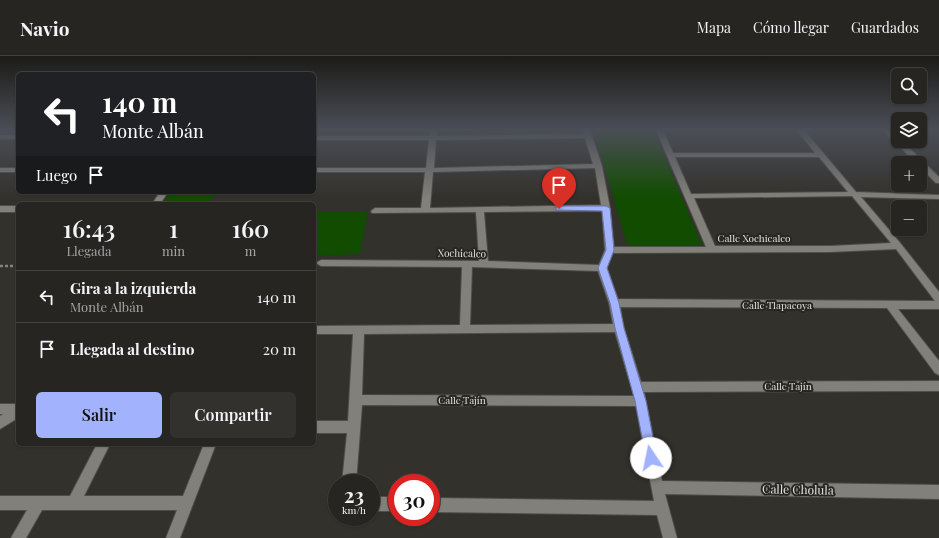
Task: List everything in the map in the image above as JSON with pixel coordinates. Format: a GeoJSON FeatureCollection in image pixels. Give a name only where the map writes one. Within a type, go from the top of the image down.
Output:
{"type":"FeatureCollection","features":[{"type":"Feature","properties":{"kind":"street"},"geometry":{"type":"LineString","coordinates":[[425,211],[431,152]]}},
{"type":"Feature","properties":{"kind":"street"},"geometry":{"type":"LineString","coordinates":[[593,152],[598,166],[606,208],[610,250],[602,268],[614,303],[619,328],[641,401],[657,487],[670,538]]}},
{"type":"Feature","properties":{"kind":"street"},"geometry":{"type":"LineString","coordinates":[[819,152],[855,194],[937,295]]}},
{"type":"Feature","properties":{"kind":"street"},"geometry":{"type":"LineString","coordinates":[[909,152],[939,181]]}},
{"type":"Feature","properties":{"kind":"street"},"geometry":{"type":"LineString","coordinates":[[712,249],[670,155],[821,155]]}},
{"type":"Feature","properties":{"kind":"street"},"geometry":{"type":"LineString","coordinates":[[316,170],[428,170],[598,166]]}},
{"type":"Feature","properties":{"kind":"street"},"geometry":{"type":"LineString","coordinates":[[0,170],[14,170]]}},
{"type":"Feature","properties":{"kind":"street"},"geometry":{"type":"LineString","coordinates":[[688,196],[855,194],[939,197]]}},
{"type":"Feature","properties":{"kind":"street"},"geometry":{"type":"LineString","coordinates":[[375,211],[606,208]]}},
{"type":"Feature","properties":{"kind":"street"},"geometry":{"type":"LineString","coordinates":[[0,209],[16,209]]}},
{"type":"Feature","properties":{"kind":"street"},"geometry":{"type":"LineString","coordinates":[[480,209],[484,265]]}},
{"type":"Feature","properties":{"kind":"street","name":"Calle Xochicalco"},"geometry":{"type":"LineString","coordinates":[[610,250],[830,249],[898,246]]}},
{"type":"Feature","properties":{"kind":"street","name":"Xochicalco"},"geometry":{"type":"LineString","coordinates":[[321,263],[467,264],[602,268]]}},
{"type":"Feature","properties":{"kind":"street"},"geometry":{"type":"LineString","coordinates":[[465,330],[467,264]]}},
{"type":"Feature","properties":{"kind":"street","name":"Calle Tlapacoya"},"geometry":{"type":"LineString","coordinates":[[614,303],[939,305]]}},
{"type":"Feature","properties":{"kind":"street"},"geometry":{"type":"LineString","coordinates":[[890,305],[939,370]]}},
{"type":"Feature","properties":{"kind":"street"},"geometry":{"type":"LineString","coordinates":[[316,330],[619,328]]}},
{"type":"Feature","properties":{"kind":"street"},"geometry":{"type":"LineString","coordinates":[[350,474],[356,400],[359,329]]}},
{"type":"Feature","properties":{"kind":"street","name":"Calle Tajín"},"geometry":{"type":"LineString","coordinates":[[637,387],[939,386]]}},
{"type":"Feature","properties":{"kind":"street","name":"Calle Tajín"},"geometry":{"type":"LineString","coordinates":[[356,400],[641,401]]}},
{"type":"Feature","properties":{"kind":"street"},"geometry":{"type":"LineString","coordinates":[[0,409],[16,410]]}},
{"type":"Feature","properties":{"kind":"street"},"geometry":{"type":"LineString","coordinates":[[0,423],[16,411]]}},
{"type":"Feature","properties":{"kind":"street"},"geometry":{"type":"LineString","coordinates":[[316,428],[354,427]]}},
{"type":"Feature","properties":{"kind":"street"},"geometry":{"type":"LineString","coordinates":[[74,502],[103,446]]}},
{"type":"Feature","properties":{"kind":"street"},"geometry":{"type":"LineString","coordinates":[[173,538],[209,446]]}},
{"type":"Feature","properties":{"kind":"street","name":"Calle Cholula"},"geometry":{"type":"LineString","coordinates":[[657,487],[939,492]]}},
{"type":"Feature","properties":{"kind":"street"},"geometry":{"type":"LineString","coordinates":[[18,538],[39,502]]}},
{"type":"Feature","properties":{"kind":"street"},"geometry":{"type":"LineString","coordinates":[[0,503],[186,503]]}},
{"type":"Feature","properties":{"kind":"street"},"geometry":{"type":"LineString","coordinates":[[440,505],[662,508]]}},
{"type":"Feature","properties":{"kind":"path"},"geometry":{"type":"LineString","coordinates":[[0,266],[16,266]]}},
{"type":"Feature","properties":{"kind":"green space"},"geometry":{"type":"Polygon","coordinates":[[[600,152],[663,152],[702,245],[627,245],[600,152]]]}},
{"type":"Feature","properties":{"kind":"green space"},"geometry":{"type":"Polygon","coordinates":[[[170,194],[214,194],[210,202],[164,202],[170,194]]]}},
{"type":"Feature","properties":{"kind":"green space"},"geometry":{"type":"Polygon","coordinates":[[[316,211],[368,211],[360,254],[316,256],[316,211]]]}},
{"type":"Feature","properties":{"kind":"route"},"geometry":{"type":"LineString","coordinates":[[559,209],[606,208],[610,250],[602,268],[614,303],[619,328],[641,401],[651,458]]}}]}
